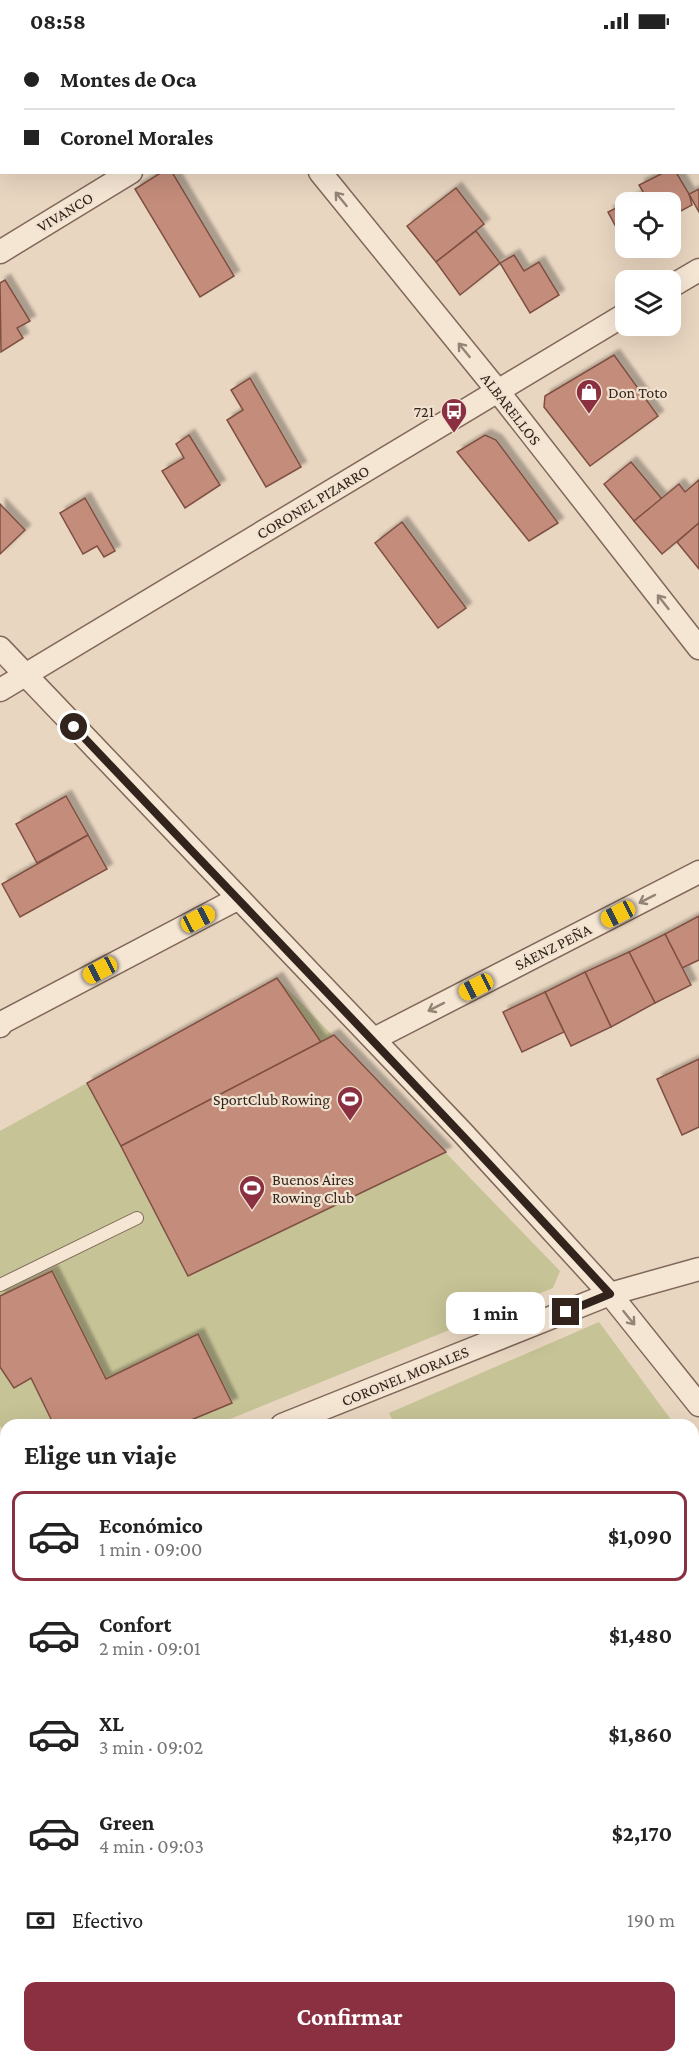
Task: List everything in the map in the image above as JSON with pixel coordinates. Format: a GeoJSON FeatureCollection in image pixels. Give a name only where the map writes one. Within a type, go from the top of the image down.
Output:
{"type":"FeatureCollection","features":[{"type":"Feature","properties":{"kind":"street","name":"VIVANCO"},"geometry":{"type":"LineString","coordinates":[[0,252],[128,174]]}},
{"type":"Feature","properties":{"kind":"street","name":"ALBARELLOS"},"geometry":{"type":"LineString","coordinates":[[322,174],[497,390],[699,648]]}},
{"type":"Feature","properties":{"kind":"street"},"geometry":{"type":"LineString","coordinates":[[681,281],[699,270]]}},
{"type":"Feature","properties":{"kind":"street","name":"CORONEL PIZARRO"},"geometry":{"type":"LineString","coordinates":[[0,690],[615,320]]}},
{"type":"Feature","properties":{"kind":"street"},"geometry":{"type":"LineString","coordinates":[[0,648],[237,899],[374,1039],[610,1294],[699,1405]]}},
{"type":"Feature","properties":{"kind":"street","name":"SÁENZ PEÑA"},"geometry":{"type":"LineString","coordinates":[[374,1039],[699,872]]}},
{"type":"Feature","properties":{"kind":"street"},"geometry":{"type":"LineString","coordinates":[[0,1026],[3,1022],[237,899]]}},
{"type":"Feature","properties":{"kind":"street","name":"CORONEL MORALES"},"geometry":{"type":"LineString","coordinates":[[297,1419],[610,1294],[699,1269]]}},
{"type":"Feature","properties":{"kind":"lane"},"geometry":{"type":"LineString","coordinates":[[0,1285],[137,1218]]}},
{"type":"Feature","properties":{"kind":"shaded area","name":"Buenos Aires Rowing Club"},"geometry":{"type":"Polygon","coordinates":[[[277,978],[560,1271],[553,1288],[230,1419],[0,1419],[0,1131],[277,978]]]}},
{"type":"Feature","properties":{"kind":"shaded area"},"geometry":{"type":"Polygon","coordinates":[[[599,1322],[671,1419],[392,1419],[389,1413],[599,1322]]]}},
{"type":"Feature","properties":{"kind":"building"},"geometry":{"type":"Polygon","coordinates":[[[159,174],[173,174],[234,276],[200,297],[135,189],[159,174]]]}},
{"type":"Feature","properties":{"kind":"building"},"geometry":{"type":"Polygon","coordinates":[[[661,174],[677,174],[689,194],[692,205],[681,211],[681,192],[643,192],[639,185],[661,174]]]}},
{"type":"Feature","properties":{"kind":"building"},"geometry":{"type":"Polygon","coordinates":[[[456,188],[484,224],[436,262],[407,226],[456,188]]]}},
{"type":"Feature","properties":{"kind":"building"},"geometry":{"type":"Polygon","coordinates":[[[699,189],[699,212],[689,194],[699,189]]]}},
{"type":"Feature","properties":{"kind":"building"},"geometry":{"type":"Polygon","coordinates":[[[615,208],[615,225],[608,212],[615,208]]]}},
{"type":"Feature","properties":{"kind":"building"},"geometry":{"type":"Polygon","coordinates":[[[476,231],[500,263],[460,295],[436,262],[476,231]]]}},
{"type":"Feature","properties":{"kind":"building"},"geometry":{"type":"Polygon","coordinates":[[[514,255],[524,271],[539,262],[559,295],[530,313],[500,263],[514,255]]]}},
{"type":"Feature","properties":{"kind":"building"},"geometry":{"type":"Polygon","coordinates":[[[5,280],[30,321],[17,328],[23,338],[1,352],[0,283],[5,280]]]}},
{"type":"Feature","properties":{"kind":"building"},"geometry":{"type":"Polygon","coordinates":[[[614,355],[658,416],[590,466],[544,407],[545,396],[614,355]]]}},
{"type":"Feature","properties":{"kind":"building"},"geometry":{"type":"Polygon","coordinates":[[[250,378],[301,467],[266,487],[227,420],[243,410],[231,390],[250,378]]]}},
{"type":"Feature","properties":{"kind":"building"},"geometry":{"type":"Polygon","coordinates":[[[189,435],[220,485],[185,508],[162,471],[184,458],[176,444],[189,435]]]}},
{"type":"Feature","properties":{"kind":"building"},"geometry":{"type":"Polygon","coordinates":[[[485,435],[496,440],[558,523],[529,541],[457,452],[485,435]]]}},
{"type":"Feature","properties":{"kind":"building"},"geometry":{"type":"Polygon","coordinates":[[[631,462],[662,499],[634,521],[604,484],[631,462]]]}},
{"type":"Feature","properties":{"kind":"building"},"geometry":{"type":"Polygon","coordinates":[[[699,480],[699,523],[662,554],[634,521],[679,484],[685,492],[699,480]]]}},
{"type":"Feature","properties":{"kind":"building"},"geometry":{"type":"Polygon","coordinates":[[[85,498],[115,551],[104,557],[97,546],[83,554],[60,513],[85,498]]]}},
{"type":"Feature","properties":{"kind":"building"},"geometry":{"type":"Polygon","coordinates":[[[0,504],[25,530],[0,554],[0,504]]]}},
{"type":"Feature","properties":{"kind":"building"},"geometry":{"type":"Polygon","coordinates":[[[402,522],[466,608],[438,628],[375,543],[402,522]]]}},
{"type":"Feature","properties":{"kind":"building"},"geometry":{"type":"Polygon","coordinates":[[[699,523],[699,569],[677,542],[699,523]]]}},
{"type":"Feature","properties":{"kind":"building"},"geometry":{"type":"Polygon","coordinates":[[[66,796],[88,835],[37,863],[16,824],[66,796]]]}},
{"type":"Feature","properties":{"kind":"building"},"geometry":{"type":"Polygon","coordinates":[[[88,835],[107,869],[20,917],[2,884],[88,835]]]}},
{"type":"Feature","properties":{"kind":"building"},"geometry":{"type":"Polygon","coordinates":[[[699,916],[699,960],[682,968],[665,934],[699,916]]]}},
{"type":"Feature","properties":{"kind":"building"},"geometry":{"type":"Polygon","coordinates":[[[665,934],[691,985],[655,1003],[629,952],[665,934]]]}},
{"type":"Feature","properties":{"kind":"building"},"geometry":{"type":"Polygon","coordinates":[[[629,952],[655,1003],[611,1027],[585,972],[629,952]]]}},
{"type":"Feature","properties":{"kind":"building"},"geometry":{"type":"Polygon","coordinates":[[[585,972],[611,1027],[571,1046],[545,992],[585,972]]]}},
{"type":"Feature","properties":{"kind":"building"},"geometry":{"type":"Polygon","coordinates":[[[277,978],[321,1042],[121,1146],[87,1083],[277,978]]]}},
{"type":"Feature","properties":{"kind":"building"},"geometry":{"type":"Polygon","coordinates":[[[545,992],[564,1032],[522,1052],[503,1012],[545,992]]]}},
{"type":"Feature","properties":{"kind":"building"},"geometry":{"type":"Polygon","coordinates":[[[334,1035],[446,1152],[188,1276],[121,1146],[334,1035]]]}},
{"type":"Feature","properties":{"kind":"building"},"geometry":{"type":"Polygon","coordinates":[[[699,1059],[699,1127],[682,1135],[657,1079],[699,1059]]]}},
{"type":"Feature","properties":{"kind":"building"},"geometry":{"type":"Polygon","coordinates":[[[52,1271],[106,1379],[198,1334],[232,1403],[193,1419],[51,1419],[31,1378],[14,1388],[0,1367],[0,1296],[52,1271]]]}},
{"type":"Feature","properties":{"kind":"place","name":"Don Toto"},"geometry":{"type":"Point","coordinates":[589,415]}},
{"type":"Feature","properties":{"kind":"place","name":"721"},"geometry":{"type":"Point","coordinates":[454,434]}},
{"type":"Feature","properties":{"kind":"place","name":"SportClub Rowing"},"geometry":{"type":"Point","coordinates":[350,1122]}},
{"type":"Feature","properties":{"kind":"place","name":"Buenos Aires Rowing Club"},"geometry":{"type":"Point","coordinates":[252,1211]}},
{"type":"Feature","properties":{"kind":"route"},"geometry":{"type":"LineString","coordinates":[[74,727],[300,966],[374,1039],[462,1132],[610,1294],[566,1312]]}}]}
